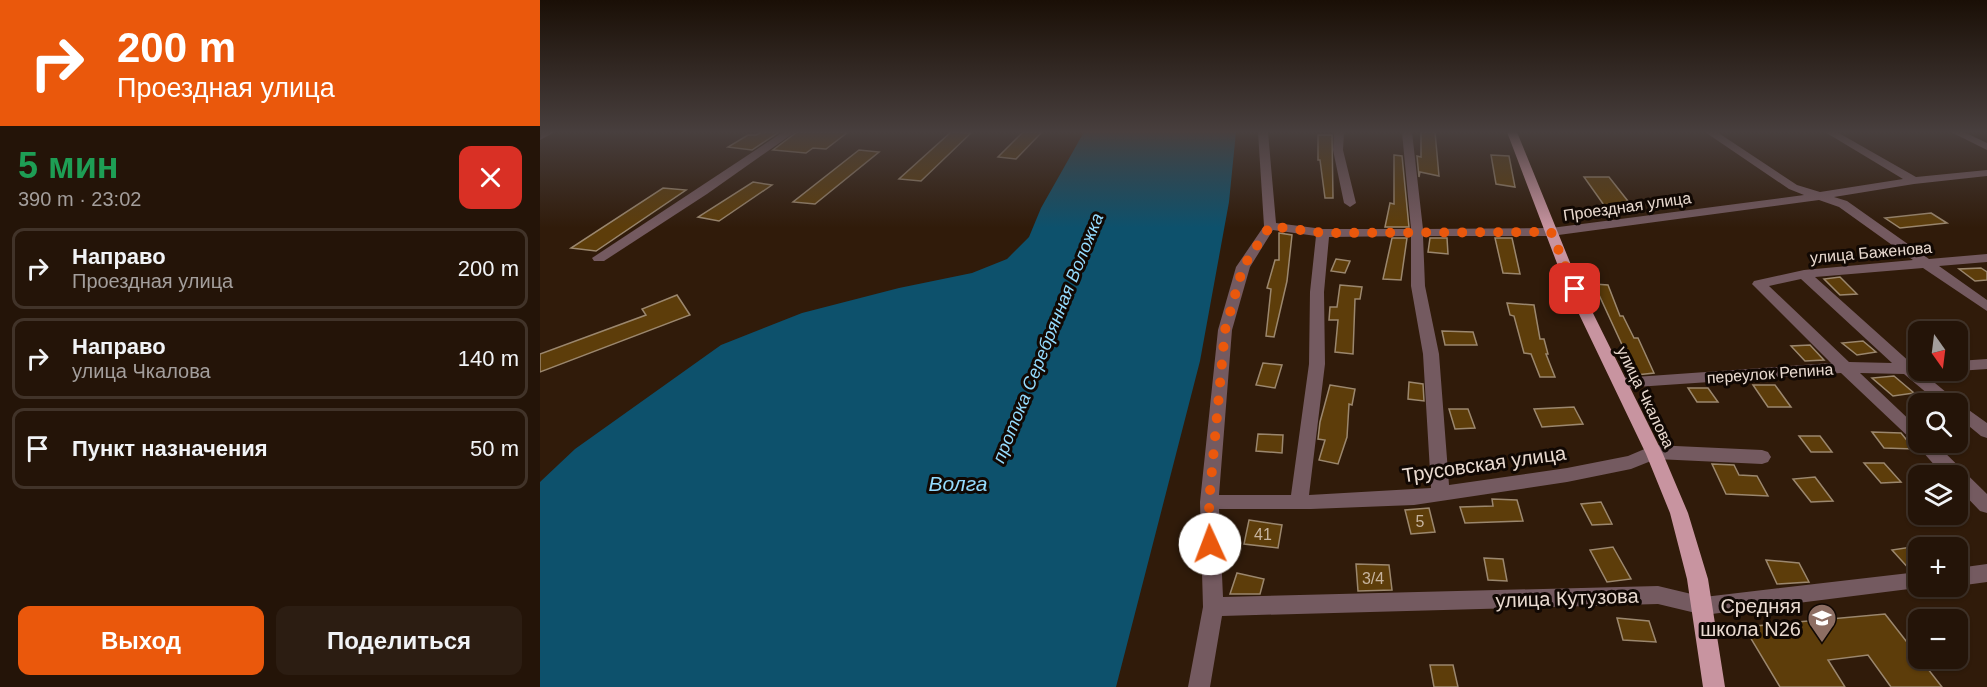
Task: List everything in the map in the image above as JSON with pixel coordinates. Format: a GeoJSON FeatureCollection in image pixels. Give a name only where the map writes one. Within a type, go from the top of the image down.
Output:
{"type":"FeatureCollection","features":[{"type":"Feature","properties":{"kind":"main road","name":"улица Чкалова"},"geometry":{"type":"LineString","coordinates":[[1525,164],[1583,308],[1654,452],[1689,543],[1704,606],[1714,687]]}},
{"type":"Feature","properties":{"kind":"street"},"geometry":{"type":"LineString","coordinates":[[599,258],[744,164]]}},
{"type":"Feature","properties":{"kind":"street"},"geometry":{"type":"LineString","coordinates":[[1199,687],[1213,607],[1209,502],[1225,330],[1243,267],[1270,226],[1265,164]]}},
{"type":"Feature","properties":{"kind":"street"},"geometry":{"type":"LineString","coordinates":[[1341,164],[1350,203]]}},
{"type":"Feature","properties":{"kind":"street"},"geometry":{"type":"LineString","coordinates":[[1410,164],[1417,231],[1418,286],[1431,354],[1438,414],[1441,494]]}},
{"type":"Feature","properties":{"kind":"street"},"geometry":{"type":"LineString","coordinates":[[1758,164],[1793,187],[1843,204],[1929,263],[1987,307]]}},
{"type":"Feature","properties":{"kind":"street"},"geometry":{"type":"LineString","coordinates":[[1885,164],[1914,181]]}},
{"type":"Feature","properties":{"kind":"street","name":"Проездная улица"},"geometry":{"type":"LineString","coordinates":[[1270,226],[1323,233],[1551,232],[1914,181],[1987,175]]}},
{"type":"Feature","properties":{"kind":"street"},"geometry":{"type":"LineString","coordinates":[[1299,502],[1317,364],[1317,292],[1323,233]]}},
{"type":"Feature","properties":{"kind":"street","name":"улица Баженова"},"geometry":{"type":"LineString","coordinates":[[1846,367],[1759,284],[1804,274],[1987,258]]}},
{"type":"Feature","properties":{"kind":"street"},"geometry":{"type":"LineString","coordinates":[[1804,274],[1908,365]]}},
{"type":"Feature","properties":{"kind":"street"},"geometry":{"type":"LineString","coordinates":[[1968,365],[1987,364]]}},
{"type":"Feature","properties":{"kind":"street"},"geometry":{"type":"LineString","coordinates":[[1846,367],[1908,428]]}},
{"type":"Feature","properties":{"kind":"street","name":"переулок Репина"},"geometry":{"type":"LineString","coordinates":[[1621,383],[1846,367],[1908,369]]}},
{"type":"Feature","properties":{"kind":"street"},"geometry":{"type":"LineString","coordinates":[[1926,381],[1939,393]]}},
{"type":"Feature","properties":{"kind":"street"},"geometry":{"type":"LineString","coordinates":[[1968,417],[1987,432]]}},
{"type":"Feature","properties":{"kind":"street","name":"Трусовская улица"},"geometry":{"type":"LineString","coordinates":[[1209,502],[1414,498],[1567,475],[1631,462],[1654,452],[1762,457]]}},
{"type":"Feature","properties":{"kind":"street"},"geometry":{"type":"LineString","coordinates":[[1934,453],[1946,465]]}},
{"type":"Feature","properties":{"kind":"street"},"geometry":{"type":"LineString","coordinates":[[1968,487],[1987,506]]}},
{"type":"Feature","properties":{"kind":"street"},"geometry":{"type":"LineString","coordinates":[[1968,576],[1987,573]]}},
{"type":"Feature","properties":{"kind":"street","name":"улица Кутузова"},"geometry":{"type":"LineString","coordinates":[[1213,607],[1658,595],[1704,606],[1908,582]]}},
{"type":"Feature","properties":{"kind":"water","name":"Волга"},"geometry":{"type":"Polygon","coordinates":[[[1066,164],[1233,164],[1229,202],[1200,361],[1116,687],[540,687],[540,482],[575,449],[721,345],[802,313],[899,288],[972,273],[1007,259],[1029,237],[1041,208],[1066,164]]]}},
{"type":"Feature","properties":{"kind":"building"},"geometry":{"type":"Polygon","coordinates":[[[841,164],[864,164],[815,204],[793,202],[841,164]]]}},
{"type":"Feature","properties":{"kind":"building"},"geometry":{"type":"Polygon","coordinates":[[[916,164],[939,164],[921,181],[899,179],[916,164]]]}},
{"type":"Feature","properties":{"kind":"building"},"geometry":{"type":"Polygon","coordinates":[[[1321,164],[1332,164],[1333,198],[1325,198],[1321,164]]]}},
{"type":"Feature","properties":{"kind":"building"},"geometry":{"type":"Polygon","coordinates":[[[1394,164],[1403,164],[1409,227],[1385,227],[1390,203],[1394,204],[1394,164]]]}},
{"type":"Feature","properties":{"kind":"building"},"geometry":{"type":"Polygon","coordinates":[[[1418,164],[1438,164],[1439,176],[1420,172],[1419,177],[1418,164]]]}},
{"type":"Feature","properties":{"kind":"building"},"geometry":{"type":"Polygon","coordinates":[[[1493,164],[1511,164],[1515,187],[1496,184],[1493,164]]]}},
{"type":"Feature","properties":{"kind":"building"},"geometry":{"type":"Polygon","coordinates":[[[1584,177],[1609,177],[1631,205],[1606,208],[1584,177]]]}},
{"type":"Feature","properties":{"kind":"building"},"geometry":{"type":"Polygon","coordinates":[[[753,182],[772,185],[719,221],[698,217],[753,182]]]}},
{"type":"Feature","properties":{"kind":"building"},"geometry":{"type":"Polygon","coordinates":[[[663,188],[686,190],[596,251],[571,248],[663,188]]]}},
{"type":"Feature","properties":{"kind":"building"},"geometry":{"type":"Polygon","coordinates":[[[1931,213],[1947,223],[1900,228],[1885,218],[1931,213]]]}},
{"type":"Feature","properties":{"kind":"building"},"geometry":{"type":"Polygon","coordinates":[[[1279,233],[1292,235],[1287,281],[1274,337],[1266,336],[1271,289],[1267,288],[1275,260],[1279,260],[1279,233]]]}},
{"type":"Feature","properties":{"kind":"building"},"geometry":{"type":"Polygon","coordinates":[[[1392,238],[1407,238],[1401,280],[1383,279],[1392,238]]]}},
{"type":"Feature","properties":{"kind":"building"},"geometry":{"type":"Polygon","coordinates":[[[1430,238],[1447,238],[1448,254],[1428,252],[1430,238]]]}},
{"type":"Feature","properties":{"kind":"building"},"geometry":{"type":"Polygon","coordinates":[[[1495,238],[1512,238],[1520,274],[1503,273],[1495,238]]]}},
{"type":"Feature","properties":{"kind":"building"},"geometry":{"type":"Polygon","coordinates":[[[1336,259],[1350,261],[1345,273],[1331,271],[1336,259]]]}},
{"type":"Feature","properties":{"kind":"building"},"geometry":{"type":"Polygon","coordinates":[[[1981,268],[1987,272],[1987,280],[1975,281],[1959,269],[1981,268]]]}},
{"type":"Feature","properties":{"kind":"building"},"geometry":{"type":"Polygon","coordinates":[[[1840,277],[1857,294],[1840,295],[1824,279],[1840,277]]]}},
{"type":"Feature","properties":{"kind":"building"},"geometry":{"type":"Polygon","coordinates":[[[1594,284],[1608,285],[1620,316],[1623,316],[1634,338],[1638,338],[1654,373],[1636,375],[1594,284]]]}},
{"type":"Feature","properties":{"kind":"building"},"geometry":{"type":"Polygon","coordinates":[[[1340,285],[1362,287],[1360,299],[1355,299],[1353,354],[1335,352],[1338,320],[1329,320],[1330,307],[1337,307],[1340,285]]]}},
{"type":"Feature","properties":{"kind":"building"},"geometry":{"type":"Polygon","coordinates":[[[677,295],[690,315],[540,372],[540,354],[646,315],[642,309],[677,295]]]}},
{"type":"Feature","properties":{"kind":"building"},"geometry":{"type":"Polygon","coordinates":[[[1507,303],[1534,305],[1540,339],[1544,339],[1548,354],[1546,354],[1555,377],[1540,377],[1531,354],[1524,353],[1514,316],[1510,315],[1507,303]]]}},
{"type":"Feature","properties":{"kind":"building"},"geometry":{"type":"Polygon","coordinates":[[[1442,331],[1473,332],[1477,345],[1445,345],[1442,331]]]}},
{"type":"Feature","properties":{"kind":"building"},"geometry":{"type":"Polygon","coordinates":[[[1863,341],[1876,352],[1857,355],[1842,343],[1863,341]]]}},
{"type":"Feature","properties":{"kind":"building"},"geometry":{"type":"Polygon","coordinates":[[[1810,345],[1824,360],[1805,361],[1791,346],[1810,345]]]}},
{"type":"Feature","properties":{"kind":"building"},"geometry":{"type":"Polygon","coordinates":[[[1263,363],[1282,365],[1275,388],[1256,385],[1263,363]]]}},
{"type":"Feature","properties":{"kind":"building"},"geometry":{"type":"Polygon","coordinates":[[[1894,376],[1914,393],[1893,396],[1872,378],[1894,376]]]}},
{"type":"Feature","properties":{"kind":"building"},"geometry":{"type":"Polygon","coordinates":[[[1409,382],[1423,384],[1424,401],[1408,399],[1409,382]]]}},
{"type":"Feature","properties":{"kind":"building"},"geometry":{"type":"Polygon","coordinates":[[[1330,385],[1355,389],[1352,405],[1349,404],[1347,437],[1338,464],[1319,460],[1325,440],[1318,439],[1320,422],[1330,385]]]}},
{"type":"Feature","properties":{"kind":"building"},"geometry":{"type":"Polygon","coordinates":[[[1753,385],[1775,385],[1791,407],[1768,407],[1753,385]]]}},
{"type":"Feature","properties":{"kind":"building"},"geometry":{"type":"Polygon","coordinates":[[[1688,388],[1708,388],[1718,402],[1697,402],[1688,388]]]}},
{"type":"Feature","properties":{"kind":"building"},"geometry":{"type":"Polygon","coordinates":[[[1574,407],[1583,424],[1542,427],[1534,409],[1574,407]]]}},
{"type":"Feature","properties":{"kind":"building"},"geometry":{"type":"Polygon","coordinates":[[[1449,409],[1468,409],[1475,428],[1455,429],[1449,409]]]}},
{"type":"Feature","properties":{"kind":"building"},"geometry":{"type":"Polygon","coordinates":[[[1872,432],[1901,433],[1908,442],[1908,449],[1884,448],[1872,432]]]}},
{"type":"Feature","properties":{"kind":"building"},"geometry":{"type":"Polygon","coordinates":[[[1258,434],[1283,435],[1282,453],[1256,451],[1258,434]]]}},
{"type":"Feature","properties":{"kind":"building"},"geometry":{"type":"Polygon","coordinates":[[[1799,436],[1820,436],[1832,452],[1811,452],[1799,436]]]}},
{"type":"Feature","properties":{"kind":"building"},"geometry":{"type":"Polygon","coordinates":[[[1864,463],[1884,463],[1901,482],[1881,483],[1864,463]]]}},
{"type":"Feature","properties":{"kind":"building"},"geometry":{"type":"Polygon","coordinates":[[[1712,464],[1734,465],[1739,475],[1757,476],[1768,496],[1726,494],[1712,464]]]}},
{"type":"Feature","properties":{"kind":"building"},"geometry":{"type":"Polygon","coordinates":[[[1815,477],[1833,501],[1811,502],[1793,479],[1815,477]]]}},
{"type":"Feature","properties":{"kind":"building"},"geometry":{"type":"Polygon","coordinates":[[[1492,499],[1517,500],[1523,521],[1465,523],[1460,507],[1493,506],[1492,499]]]}},
{"type":"Feature","properties":{"kind":"building"},"geometry":{"type":"Polygon","coordinates":[[[1601,502],[1612,524],[1592,525],[1581,504],[1601,502]]]}},
{"type":"Feature","properties":{"kind":"building"},"geometry":{"type":"Polygon","coordinates":[[[1429,508],[1435,532],[1411,534],[1405,510],[1429,508]]]}},
{"type":"Feature","properties":{"kind":"building"},"geometry":{"type":"Polygon","coordinates":[[[1249,520],[1282,525],[1278,548],[1244,544],[1249,520]]]}},
{"type":"Feature","properties":{"kind":"building"},"geometry":{"type":"Polygon","coordinates":[[[1613,547],[1631,579],[1607,582],[1590,550],[1613,547]]]}},
{"type":"Feature","properties":{"kind":"building"},"geometry":{"type":"Polygon","coordinates":[[[1908,548],[1908,568],[1892,550],[1908,548]]]}},
{"type":"Feature","properties":{"kind":"building"},"geometry":{"type":"Polygon","coordinates":[[[1484,558],[1503,559],[1507,581],[1488,580],[1484,558]]]}},
{"type":"Feature","properties":{"kind":"building"},"geometry":{"type":"Polygon","coordinates":[[[1766,560],[1799,563],[1809,582],[1777,584],[1766,560]]]}},
{"type":"Feature","properties":{"kind":"building"},"geometry":{"type":"Polygon","coordinates":[[[1356,564],[1389,565],[1392,590],[1358,591],[1356,564]]]}},
{"type":"Feature","properties":{"kind":"building"},"geometry":{"type":"Polygon","coordinates":[[[1237,573],[1264,579],[1260,594],[1230,594],[1237,573]]]}},
{"type":"Feature","properties":{"kind":"building","name":"Средняя школа N26"},"geometry":{"type":"Polygon","coordinates":[[[1885,614],[1908,643],[1908,669],[1928,669],[1942,687],[1891,687],[1868,655],[1828,660],[1845,687],[1780,687],[1744,627],[1885,614]]]}},
{"type":"Feature","properties":{"kind":"building"},"geometry":{"type":"Polygon","coordinates":[[[1617,618],[1649,621],[1656,642],[1623,640],[1617,618]]]}},
{"type":"Feature","properties":{"kind":"building"},"geometry":{"type":"Polygon","coordinates":[[[1430,665],[1453,665],[1458,687],[1434,687],[1430,665]]]}},
{"type":"Feature","properties":{"kind":"place","name":"Средняя школа N26"},"geometry":{"type":"Point","coordinates":[1822,644]}},
{"type":"Feature","properties":{"kind":"route"},"geometry":{"type":"LineString","coordinates":[[1210,544],[1209,502],[1225,330],[1243,267],[1270,226],[1323,233],[1551,232],[1575,289]]}},
{"type":"Feature","properties":{"kind":"water label","name":"протока Серебрянная Воложка"},"geometry":{"type":"Point","coordinates":[1048,338]}}]}
